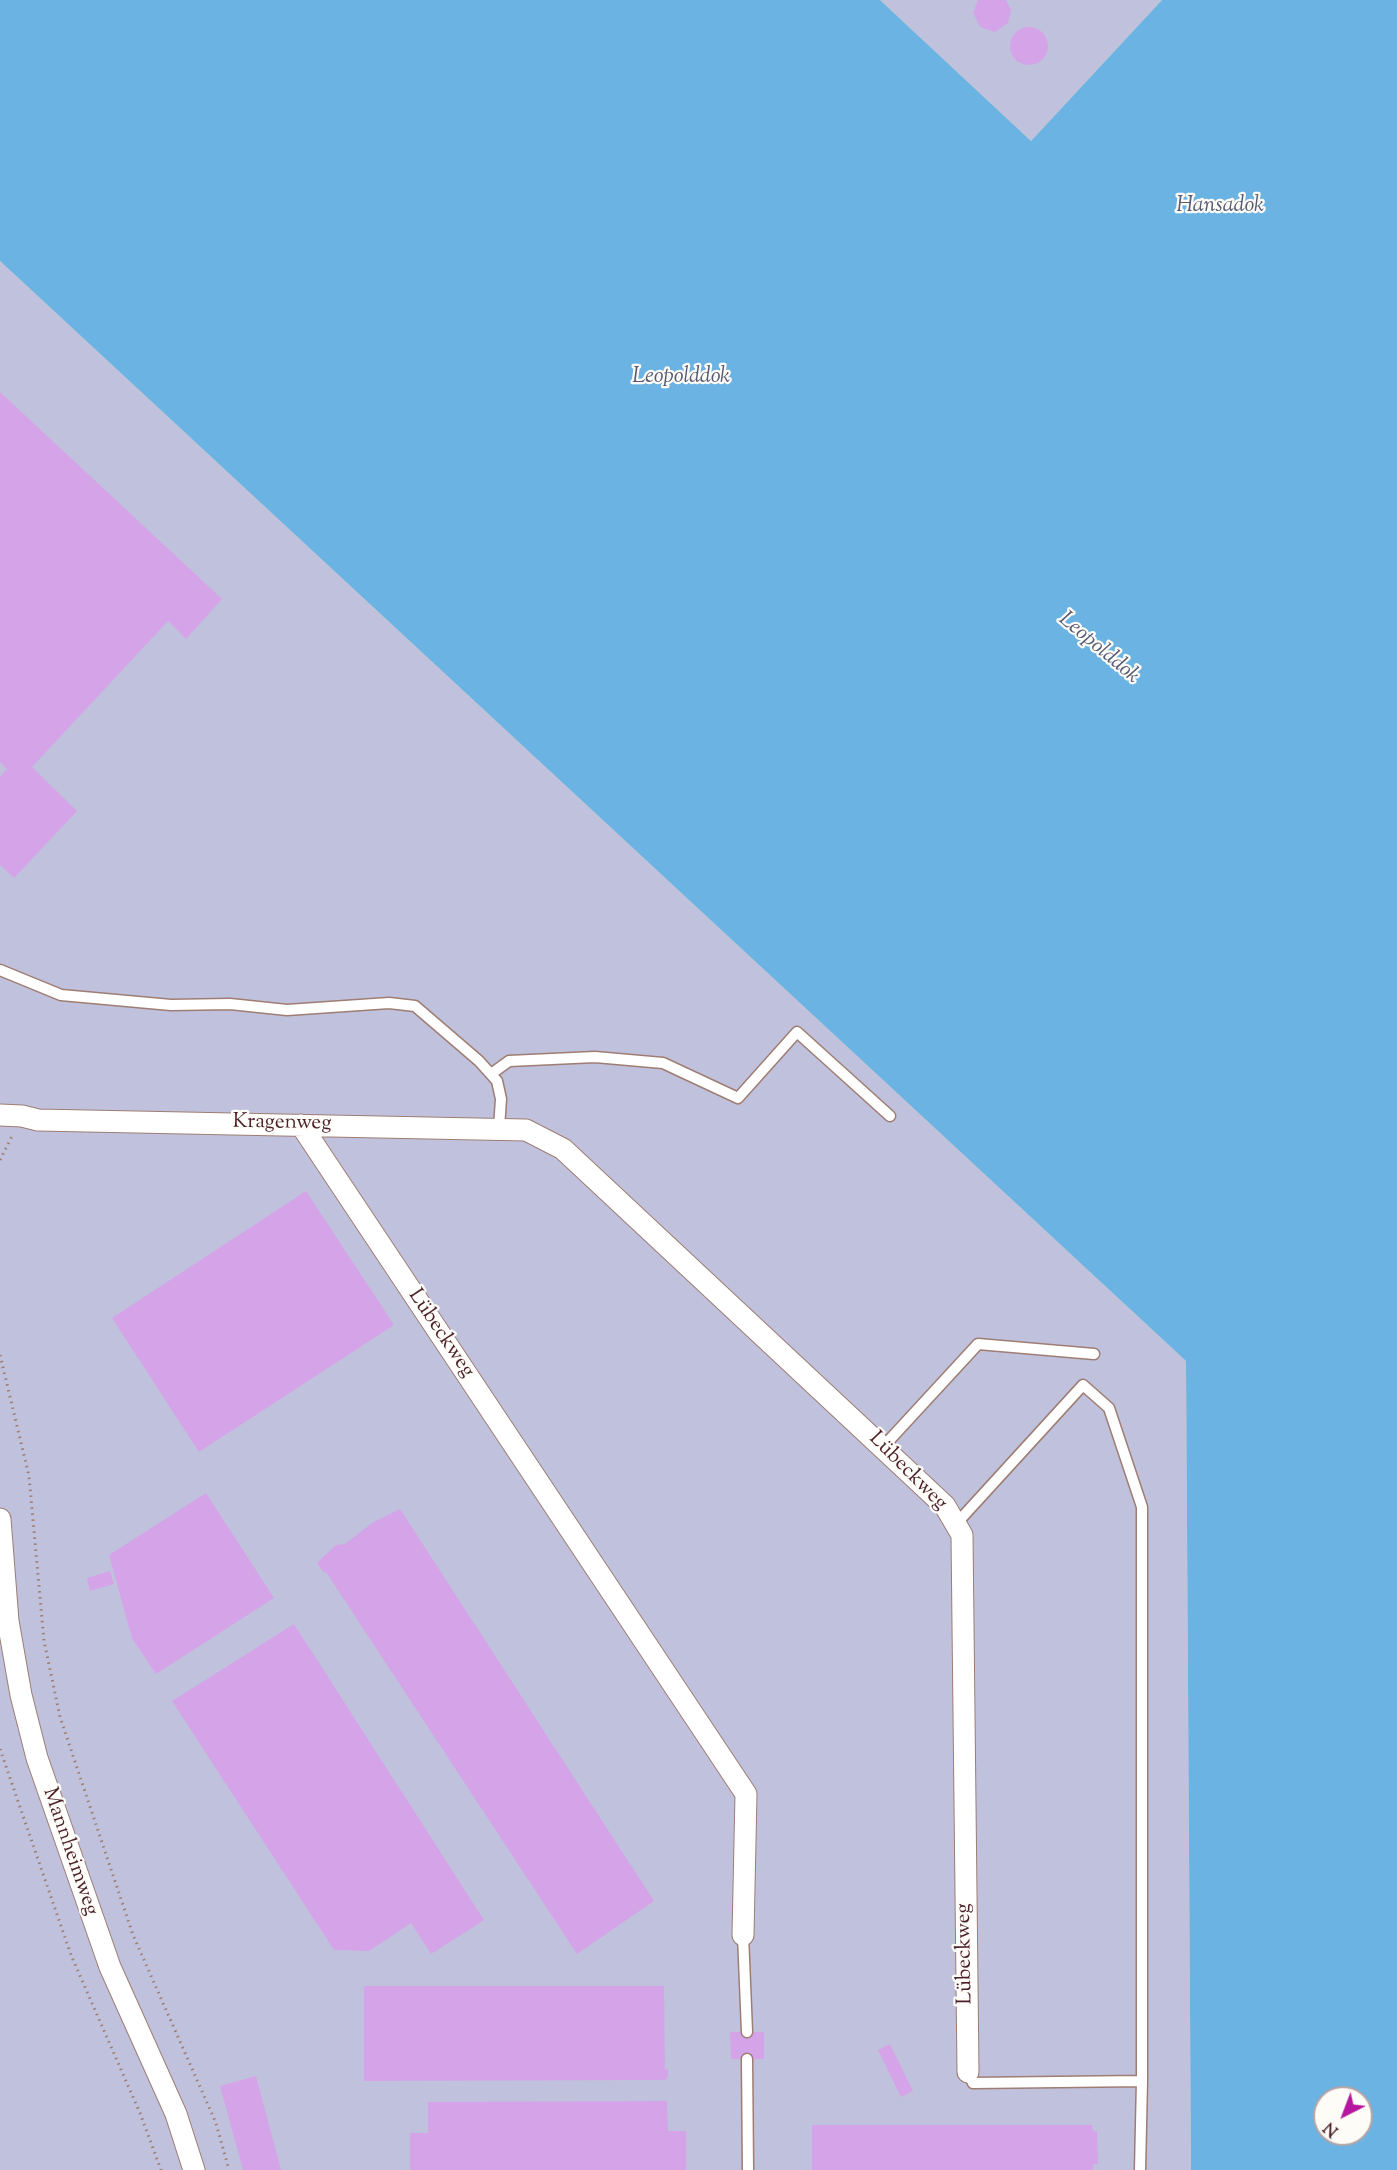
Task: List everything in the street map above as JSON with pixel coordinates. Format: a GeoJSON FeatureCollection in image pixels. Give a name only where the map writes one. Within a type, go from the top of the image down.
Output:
{"type":"FeatureCollection","features":[{"type":"Feature","properties":{"kind":"street","name":"Kragenweg"},"geometry":{"type":"LineString","coordinates":[[5,1124],[22,1116],[38,1120],[526,1130]]}},
{"type":"Feature","properties":{"kind":"street","name":"Lübeckweg"},"geometry":{"type":"LineString","coordinates":[[301,1125],[746,1794],[743,1935]]}},
{"type":"Feature","properties":{"kind":"street","name":"Lübeckweg"},"geometry":{"type":"LineString","coordinates":[[526,1130],[563,1149],[945,1506],[962,1535],[968,2072]]}},
{"type":"Feature","properties":{"kind":"street","name":"Mannheimweg"},"geometry":{"type":"LineString","coordinates":[[0,1519],[8,1621],[21,1695],[37,1758],[110,1967],[177,2114],[194,2170]]}},
{"type":"Feature","properties":{"kind":"lane"},"geometry":{"type":"LineString","coordinates":[[0,970],[61,995],[160,1004],[230,1004],[286,1010],[389,1003],[415,1006],[491,1074],[500,1091],[499,1128]]}},
{"type":"Feature","properties":{"kind":"lane"},"geometry":{"type":"LineString","coordinates":[[491,1074],[510,1061],[596,1057],[663,1063],[738,1098],[797,1032],[890,1116]]}},
{"type":"Feature","properties":{"kind":"lane"},"geometry":{"type":"LineString","coordinates":[[883,1447],[978,1344],[1094,1354]]}},
{"type":"Feature","properties":{"kind":"lane"},"geometry":{"type":"LineString","coordinates":[[956,1524],[1083,1385],[1108,1408],[1142,1507],[1140,2170]]}},
{"type":"Feature","properties":{"kind":"lane","name":"Lübeckweg"},"geometry":{"type":"LineString","coordinates":[[743,1935],[747,2032]]}},
{"type":"Feature","properties":{"kind":"lane"},"geometry":{"type":"LineString","coordinates":[[747,2059],[748,2170]]}},
{"type":"Feature","properties":{"kind":"lane"},"geometry":{"type":"LineString","coordinates":[[968,2072],[973,2083],[1142,2081]]}},
{"type":"Feature","properties":{"kind":"path"},"geometry":{"type":"LineString","coordinates":[[0,1160],[5,1124]]}},
{"type":"Feature","properties":{"kind":"path"},"geometry":{"type":"LineString","coordinates":[[0,1355],[29,1476],[43,1633],[60,1717],[133,1935],[163,2007],[209,2105],[229,2170]]}},
{"type":"Feature","properties":{"kind":"path"},"geometry":{"type":"LineString","coordinates":[[0,1749],[71,1955],[140,2113],[161,2170]]}},
{"type":"Feature","properties":{"kind":"shaded area"},"geometry":{"type":"Polygon","coordinates":[[[880,0],[1162,0],[1031,141],[880,0]]]}},
{"type":"Feature","properties":{"kind":"shaded area"},"geometry":{"type":"Polygon","coordinates":[[[0,261],[1186,1361],[1191,2170],[0,2170],[0,261]]]}},
{"type":"Feature","properties":{"kind":"water"},"geometry":{"type":"Polygon","coordinates":[[[0,0],[880,0],[1031,141],[1162,0],[1397,0],[1397,2170],[1191,2170],[1186,1361],[0,261],[0,0]]]}},
{"type":"Feature","properties":{"kind":"building"},"geometry":{"type":"Polygon","coordinates":[[[978,0],[1006,0],[1011,10],[1008,23],[995,32],[980,27],[973,13],[978,0]]]}},
{"type":"Feature","properties":{"kind":"building"},"geometry":{"type":"Polygon","coordinates":[[[1029,27],[1042,33],[1048,46],[1042,59],[1029,65],[1016,59],[1010,46],[1016,33],[1029,27]]]}},
{"type":"Feature","properties":{"kind":"building"},"geometry":{"type":"Polygon","coordinates":[[[0,392],[222,599],[186,639],[168,621],[32,767],[77,811],[14,878],[0,865],[0,777],[7,769],[0,762],[0,392]]]}},
{"type":"Feature","properties":{"kind":"building"},"geometry":{"type":"Polygon","coordinates":[[[306,1191],[394,1325],[199,1452],[112,1318],[306,1191]]]}},
{"type":"Feature","properties":{"kind":"building"},"geometry":{"type":"Polygon","coordinates":[[[206,1493],[274,1598],[156,1674],[132,1638],[109,1555],[206,1493]]]}},
{"type":"Feature","properties":{"kind":"building"},"geometry":{"type":"Polygon","coordinates":[[[400,1509],[654,1901],[577,1954],[326,1572],[324,1573],[317,1563],[336,1545],[345,1544],[372,1523],[400,1509]]]}},
{"type":"Feature","properties":{"kind":"building"},"geometry":{"type":"Polygon","coordinates":[[[110,1571],[114,1584],[90,1591],[87,1578],[110,1571]]]}},
{"type":"Feature","properties":{"kind":"building"},"geometry":{"type":"Polygon","coordinates":[[[294,1624],[484,1920],[431,1954],[411,1923],[369,1951],[334,1950],[172,1701],[294,1624]]]}},
{"type":"Feature","properties":{"kind":"building"},"geometry":{"type":"Polygon","coordinates":[[[364,1986],[664,1986],[665,2069],[668,2069],[668,2077],[665,2080],[364,2081],[364,1986]]]}},
{"type":"Feature","properties":{"kind":"building"},"geometry":{"type":"Polygon","coordinates":[[[730,2032],[764,2032],[764,2059],[731,2059],[730,2032]]]}},
{"type":"Feature","properties":{"kind":"building"},"geometry":{"type":"Polygon","coordinates":[[[890,2044],[913,2091],[901,2097],[878,2050],[890,2044]]]}},
{"type":"Feature","properties":{"kind":"building"},"geometry":{"type":"Polygon","coordinates":[[[256,2076],[281,2170],[243,2170],[220,2086],[256,2076]]]}},
{"type":"Feature","properties":{"kind":"building"},"geometry":{"type":"Polygon","coordinates":[[[667,2101],[668,2131],[686,2131],[686,2170],[410,2170],[410,2133],[428,2133],[428,2102],[667,2101]]]}},
{"type":"Feature","properties":{"kind":"building"},"geometry":{"type":"Polygon","coordinates":[[[812,2125],[1092,2125],[1093,2131],[1097,2131],[1098,2164],[1093,2164],[1093,2170],[812,2170],[812,2125]]]}},
{"type":"Feature","properties":{"kind":"water label","name":"Hansadok"},"geometry":{"type":"Point","coordinates":[1220,207]}},
{"type":"Feature","properties":{"kind":"water label","name":"Leopolddok"},"geometry":{"type":"Point","coordinates":[681,378]}},
{"type":"Feature","properties":{"kind":"water label","name":"Leopolddok"},"geometry":{"type":"Point","coordinates":[1098,649]}}]}
